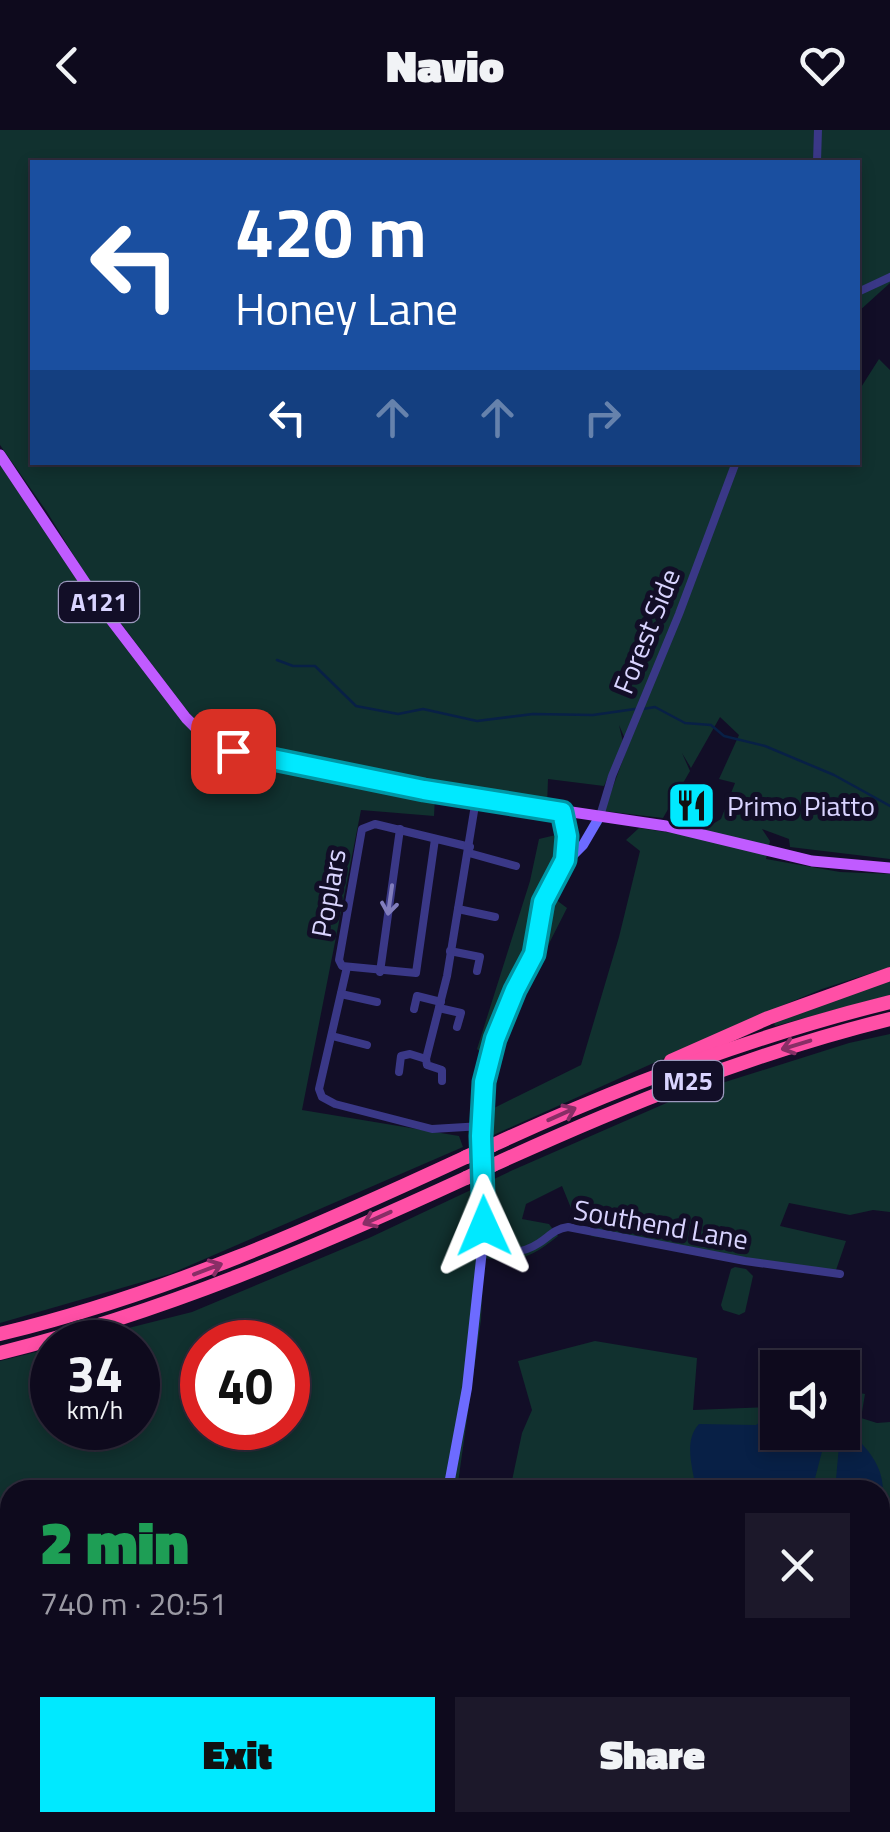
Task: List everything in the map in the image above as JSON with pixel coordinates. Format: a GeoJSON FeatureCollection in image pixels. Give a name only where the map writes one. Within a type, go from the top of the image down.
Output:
{"type":"FeatureCollection","features":[{"type":"Feature","properties":{"kind":"highway","name":"M25"},"geometry":{"type":"LineString","coordinates":[[632,1085],[691,1051],[890,974]]}},
{"type":"Feature","properties":{"kind":"highway","name":"M25"},"geometry":{"type":"LineString","coordinates":[[0,1334],[206,1270],[632,1085],[774,1034],[890,1002]]}},
{"type":"Feature","properties":{"kind":"highway","name":"M25"},"geometry":{"type":"LineString","coordinates":[[0,1353],[120,1319],[227,1282],[687,1082],[807,1041],[890,1019]]}},
{"type":"Feature","properties":{"kind":"main road","name":"A121"},"geometry":{"type":"LineString","coordinates":[[0,455],[127,641],[186,718],[218,745],[476,799],[672,827],[812,861],[890,868]]}},
{"type":"Feature","properties":{"kind":"street"},"geometry":{"type":"LineString","coordinates":[[817,160],[818,130]]}},
{"type":"Feature","properties":{"kind":"street"},"geometry":{"type":"LineString","coordinates":[[860,291],[890,277]]}},
{"type":"Feature","properties":{"kind":"street","name":"Forest Side"},"geometry":{"type":"LineString","coordinates":[[600,816],[612,776],[735,465]]}},
{"type":"Feature","properties":{"kind":"street"},"geometry":{"type":"LineString","coordinates":[[451,1062],[443,1076],[426,1059],[447,976],[476,799]]}},
{"type":"Feature","properties":{"kind":"street"},"geometry":{"type":"LineString","coordinates":[[450,1480],[467,1388],[482,1250],[484,1082],[495,1039],[534,954],[543,902],[568,849],[562,812]]}},
{"type":"Feature","properties":{"kind":"street"},"geometry":{"type":"LineString","coordinates":[[562,866],[584,845],[600,816]]}},
{"type":"Feature","properties":{"kind":"street","name":"Poplars"},"geometry":{"type":"LineString","coordinates":[[400,829],[375,824],[362,829],[339,960],[347,967],[416,972],[435,839]]}},
{"type":"Feature","properties":{"kind":"street"},"geometry":{"type":"LineString","coordinates":[[380,972],[400,829],[516,866]]}},
{"type":"Feature","properties":{"kind":"street"},"geometry":{"type":"LineString","coordinates":[[458,909],[495,917]]}},
{"type":"Feature","properties":{"kind":"street"},"geometry":{"type":"LineString","coordinates":[[450,952],[480,957],[477,971]]}},
{"type":"Feature","properties":{"kind":"street"},"geometry":{"type":"LineString","coordinates":[[347,967],[319,1089],[322,1096],[335,1104],[432,1129],[482,1126]]}},
{"type":"Feature","properties":{"kind":"street"},"geometry":{"type":"LineString","coordinates":[[341,994],[377,1002]]}},
{"type":"Feature","properties":{"kind":"street"},"geometry":{"type":"LineString","coordinates":[[414,1009],[417,996],[461,1012],[457,1027]]}},
{"type":"Feature","properties":{"kind":"street"},"geometry":{"type":"LineString","coordinates":[[332,1036],[367,1045]]}},
{"type":"Feature","properties":{"kind":"street"},"geometry":{"type":"LineString","coordinates":[[399,1072],[399,1062],[405,1054],[426,1059]]}},
{"type":"Feature","properties":{"kind":"street","name":"Southend Lane"},"geometry":{"type":"LineString","coordinates":[[482,1250],[518,1252],[536,1245],[556,1229],[568,1227],[745,1262],[840,1274]]}},
{"type":"Feature","properties":{"kind":"green space"},"geometry":{"type":"Polygon","coordinates":[[[0,130],[890,130],[890,283],[860,310],[860,160],[30,160],[30,465],[860,465],[860,389],[879,359],[890,370],[890,859],[790,847],[789,839],[762,829],[770,841],[766,859],[840,872],[890,874],[890,967],[769,1011],[489,1137],[488,1111],[581,1065],[640,851],[626,840],[639,828],[693,836],[721,819],[735,783],[719,779],[739,735],[720,717],[691,768],[682,753],[690,771],[663,818],[604,811],[628,746],[619,725],[623,742],[604,786],[548,779],[547,807],[270,755],[218,738],[182,704],[92,585],[0,445],[0,130]]]}},
{"type":"Feature","properties":{"kind":"green space"},"geometry":{"type":"Polygon","coordinates":[[[0,462],[204,740],[421,794],[418,799],[435,796],[434,816],[361,810],[302,1110],[459,1136],[463,1147],[170,1274],[0,1323],[0,462]]]}},
{"type":"Feature","properties":{"kind":"green space"},"geometry":{"type":"Polygon","coordinates":[[[564,833],[562,864],[543,890],[567,908],[490,1060],[477,1049],[530,881],[539,839],[564,833]]]}},
{"type":"Feature","properties":{"kind":"green space"},"geometry":{"type":"Polygon","coordinates":[[[890,980],[890,995],[775,1026],[773,1020],[890,980]]]}},
{"type":"Feature","properties":{"kind":"green space"},"geometry":{"type":"Polygon","coordinates":[[[890,1034],[890,1212],[873,1210],[850,1215],[789,1203],[780,1226],[846,1241],[834,1276],[591,1236],[597,1213],[571,1208],[562,1186],[526,1204],[522,1219],[549,1224],[558,1236],[524,1257],[484,1258],[481,1320],[458,1480],[0,1480],[0,1361],[30,1354],[30,1450],[160,1450],[160,1320],[192,1312],[369,1238],[687,1094],[890,1034]]]}},
{"type":"Feature","properties":{"kind":"green space"},"geometry":{"type":"Polygon","coordinates":[[[731,1269],[746,1269],[753,1276],[745,1312],[739,1315],[723,1310],[721,1305],[731,1269]]]}},
{"type":"Feature","properties":{"kind":"green space"},"geometry":{"type":"Polygon","coordinates":[[[595,1341],[697,1358],[693,1410],[760,1408],[760,1450],[860,1450],[860,1393],[865,1394],[861,1418],[890,1422],[890,1480],[512,1480],[522,1433],[532,1410],[518,1361],[595,1341]]]}},
{"type":"Feature","properties":{"kind":"water"},"geometry":{"type":"Polygon","coordinates":[[[760,1422],[760,1450],[822,1450],[815,1480],[694,1480],[690,1447],[699,1424],[760,1422]]]}},
{"type":"Feature","properties":{"kind":"water"},"geometry":{"type":"Polygon","coordinates":[[[860,1442],[877,1465],[882,1480],[836,1480],[839,1450],[860,1450],[860,1442]]]}},
{"type":"Feature","properties":{"kind":"waterway"},"geometry":{"type":"LineString","coordinates":[[277,660],[293,666],[315,666],[356,706],[398,714],[423,709],[477,721],[635,709]]}},
{"type":"Feature","properties":{"kind":"waterway"},"geometry":{"type":"LineString","coordinates":[[643,709],[655,707],[685,723],[711,725],[724,736],[765,746],[834,775],[890,806]]}},
{"type":"Feature","properties":{"kind":"place","name":"Primo Piatto"},"geometry":{"type":"Point","coordinates":[692,805]}},
{"type":"Feature","properties":{"kind":"route"},"geometry":{"type":"LineString","coordinates":[[233,751],[424,790],[562,812],[568,849],[565,860],[547,890],[534,954],[495,1039],[484,1082],[484,1226]]}}]}
